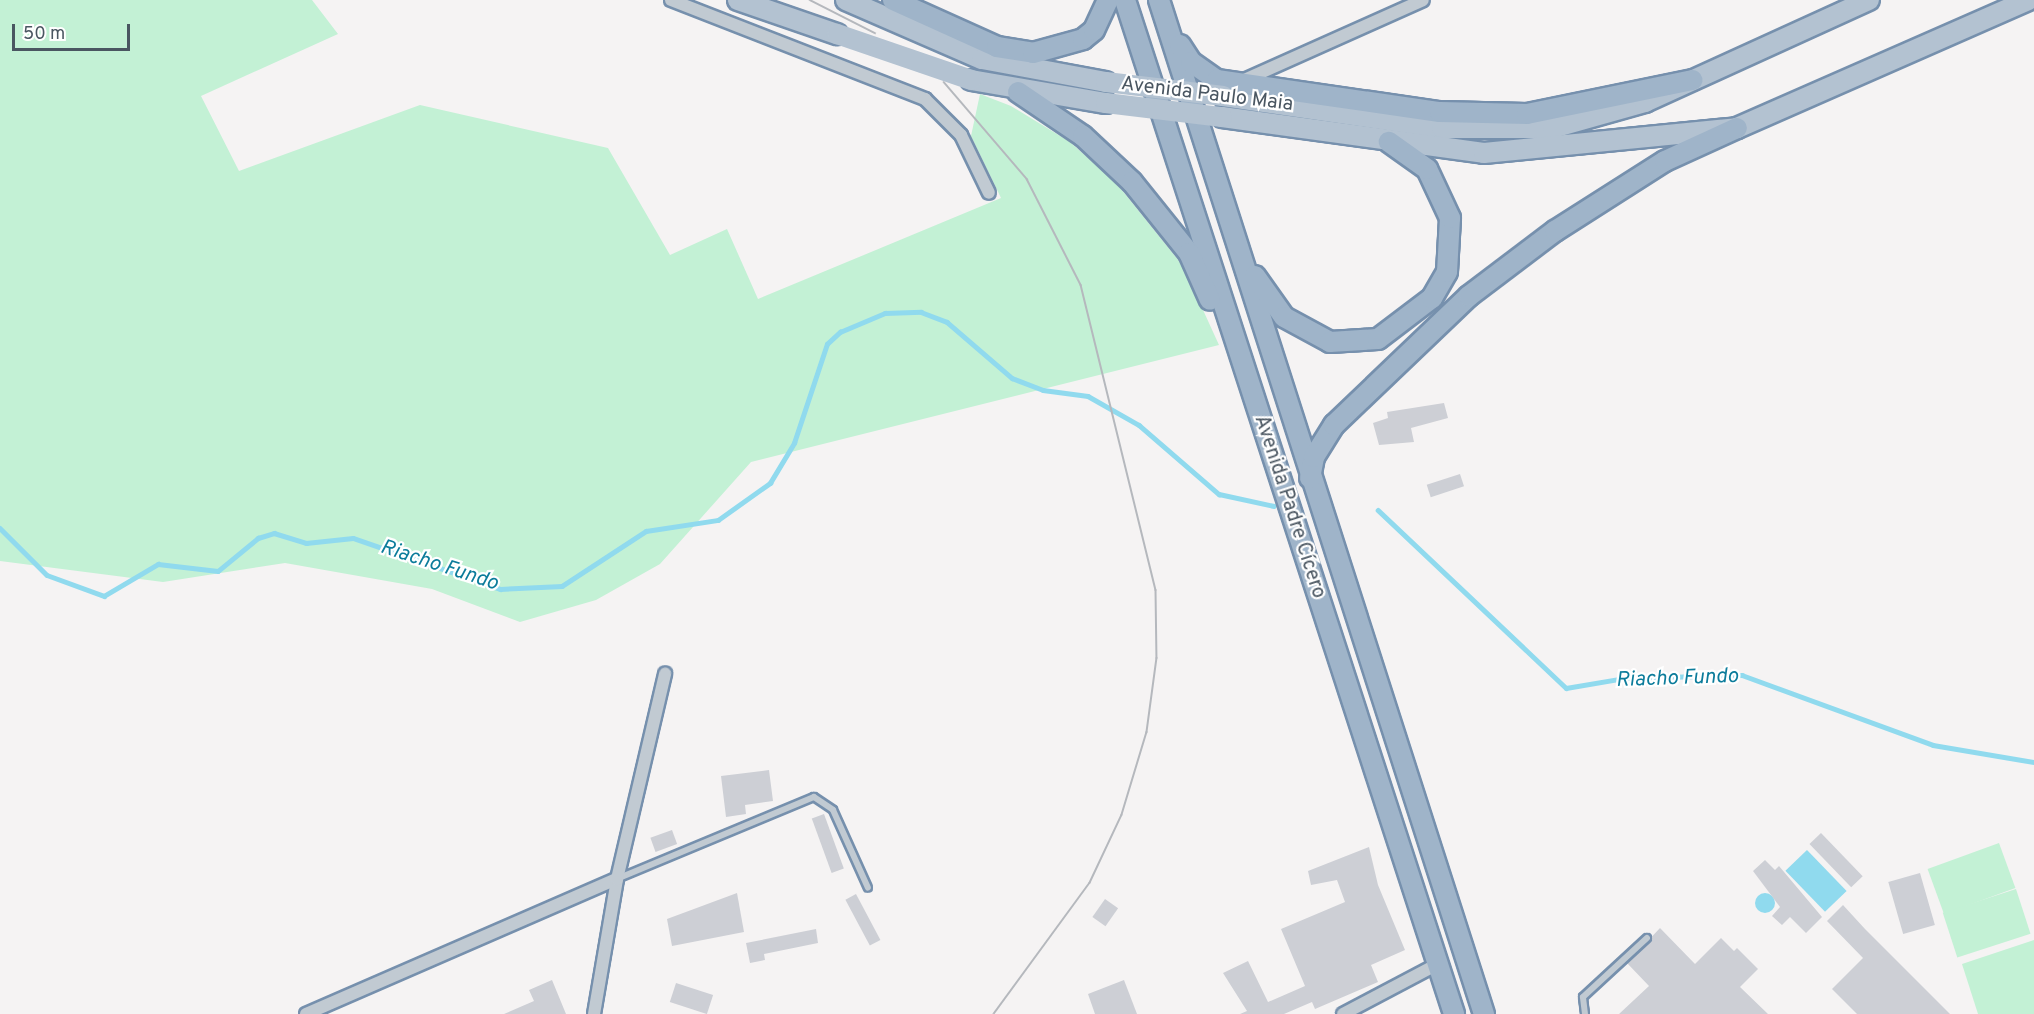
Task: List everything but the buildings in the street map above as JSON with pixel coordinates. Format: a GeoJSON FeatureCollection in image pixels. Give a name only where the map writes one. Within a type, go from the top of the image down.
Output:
{"type":"FeatureCollection","features":[{"type":"Feature","properties":{"kind":"highway"},"geometry":{"type":"LineString","coordinates":[[893,0],[997,47],[1033,53],[1083,39],[1094,30],[1108,0]]}},
{"type":"Feature","properties":{"kind":"highway","name":"Avenida Padre Cícero"},"geometry":{"type":"LineString","coordinates":[[1125,0],[1454,1014]]}},
{"type":"Feature","properties":{"kind":"highway","name":"Avenida Padre Cícero"},"geometry":{"type":"LineString","coordinates":[[1159,0],[1310,478],[1484,1014]]}},
{"type":"Feature","properties":{"kind":"highway"},"geometry":{"type":"LineString","coordinates":[[1166,23],[1191,62],[1229,90],[1440,112],[1527,114],[1693,80]]}},
{"type":"Feature","properties":{"kind":"highway"},"geometry":{"type":"LineString","coordinates":[[1018,92],[1083,136],[1163,217],[1189,253],[1225,339],[1240,356]]}},
{"type":"Feature","properties":{"kind":"highway"},"geometry":{"type":"LineString","coordinates":[[1310,478],[1314,457],[1334,425],[1469,296],[1555,231],[1665,161],[1737,128]]}},
{"type":"Feature","properties":{"kind":"highway"},"geometry":{"type":"LineString","coordinates":[[1236,239],[1259,284],[1284,317],[1306,332],[1355,344],[1397,329],[1432,298],[1447,272],[1452,248],[1440,189],[1427,169],[1389,142]]}},
{"type":"Feature","properties":{"kind":"main road"},"geometry":{"type":"LineString","coordinates":[[738,0],[971,80],[1018,92],[1484,153],[1737,128],[2028,0]]}},
{"type":"Feature","properties":{"kind":"main road","name":"Avenida Paulo Maia"},"geometry":{"type":"LineString","coordinates":[[846,0],[982,59],[1106,82],[1229,90],[1442,128],[1514,130],[1582,123],[1693,80],[1869,0]]}},
{"type":"Feature","properties":{"kind":"street"},"geometry":{"type":"LineString","coordinates":[[671,0],[915,93],[961,135],[989,194]]}},
{"type":"Feature","properties":{"kind":"street"},"geometry":{"type":"LineString","coordinates":[[1229,90],[1423,0]]}},
{"type":"Feature","properties":{"kind":"street"},"geometry":{"type":"LineString","coordinates":[[594,1014],[617,879],[665,674]]}},
{"type":"Feature","properties":{"kind":"street"},"geometry":{"type":"LineString","coordinates":[[306,1014],[617,879]]}},
{"type":"Feature","properties":{"kind":"street"},"geometry":{"type":"LineString","coordinates":[[1342,1014],[1438,964]]}},
{"type":"Feature","properties":{"kind":"lane"},"geometry":{"type":"LineString","coordinates":[[617,879],[814,797],[833,810],[868,888]]}},
{"type":"Feature","properties":{"kind":"lane"},"geometry":{"type":"LineString","coordinates":[[1585,1014],[1583,997],[1647,938]]}},
{"type":"Feature","properties":{"kind":"green space"},"geometry":{"type":"Polygon","coordinates":[[[0,0],[312,0],[338,34],[201,96],[239,171],[420,105],[608,148],[670,255],[727,229],[758,299],[1001,198],[971,136],[980,94],[1011,106],[1070,142],[1117,184],[1183,266],[1219,345],[751,462],[660,564],[596,600],[520,622],[432,589],[285,563],[163,582],[0,561],[0,0]]]}},
{"type":"Feature","properties":{"kind":"green space"},"geometry":{"type":"Polygon","coordinates":[[[1999,843],[2015,888],[1944,914],[1928,869],[1999,843]]]}},
{"type":"Feature","properties":{"kind":"green space"},"geometry":{"type":"Polygon","coordinates":[[[2016,889],[2031,934],[1957,957],[1943,913],[2016,889]]]}},
{"type":"Feature","properties":{"kind":"green space"},"geometry":{"type":"Polygon","coordinates":[[[2034,940],[2034,1014],[1978,1014],[1962,964],[2034,940]]]}},
{"type":"Feature","properties":{"kind":"water"},"geometry":{"type":"Polygon","coordinates":[[[1807,850],[1847,891],[1825,912],[1785,871],[1807,850]]]}},
{"type":"Feature","properties":{"kind":"water"},"geometry":{"type":"Polygon","coordinates":[[[1765,893],[1772,896],[1775,903],[1772,910],[1765,913],[1758,910],[1755,903],[1758,896],[1765,893]]]}},
{"type":"Feature","properties":{"kind":"waterway","name":"Riacho Fundo"},"geometry":{"type":"LineString","coordinates":[[0,528],[47,575],[104,596],[158,564],[218,571],[258,538],[274,533],[306,543],[353,538],[500,589],[562,586],[646,531],[718,520],[770,483],[794,443],[827,344],[840,332],[885,313],[921,312],[947,322],[1012,378],[1043,390],[1088,396],[1139,425],[1219,494],[1274,506]]}},
{"type":"Feature","properties":{"kind":"waterway","name":"Riacho Fundo"},"geometry":{"type":"LineString","coordinates":[[1378,510],[1566,688],[1625,678],[1742,675],[1933,745],[2034,762]]}},
{"type":"Feature","properties":{"kind":"tram line"},"geometry":{"type":"LineString","coordinates":[[810,0],[875,33]]}},
{"type":"Feature","properties":{"kind":"tram line"},"geometry":{"type":"LineString","coordinates":[[944,82],[1027,179],[1081,285],[1156,590],[1157,658],[1147,732],[1122,815],[1090,883],[994,1014]]}}]}
